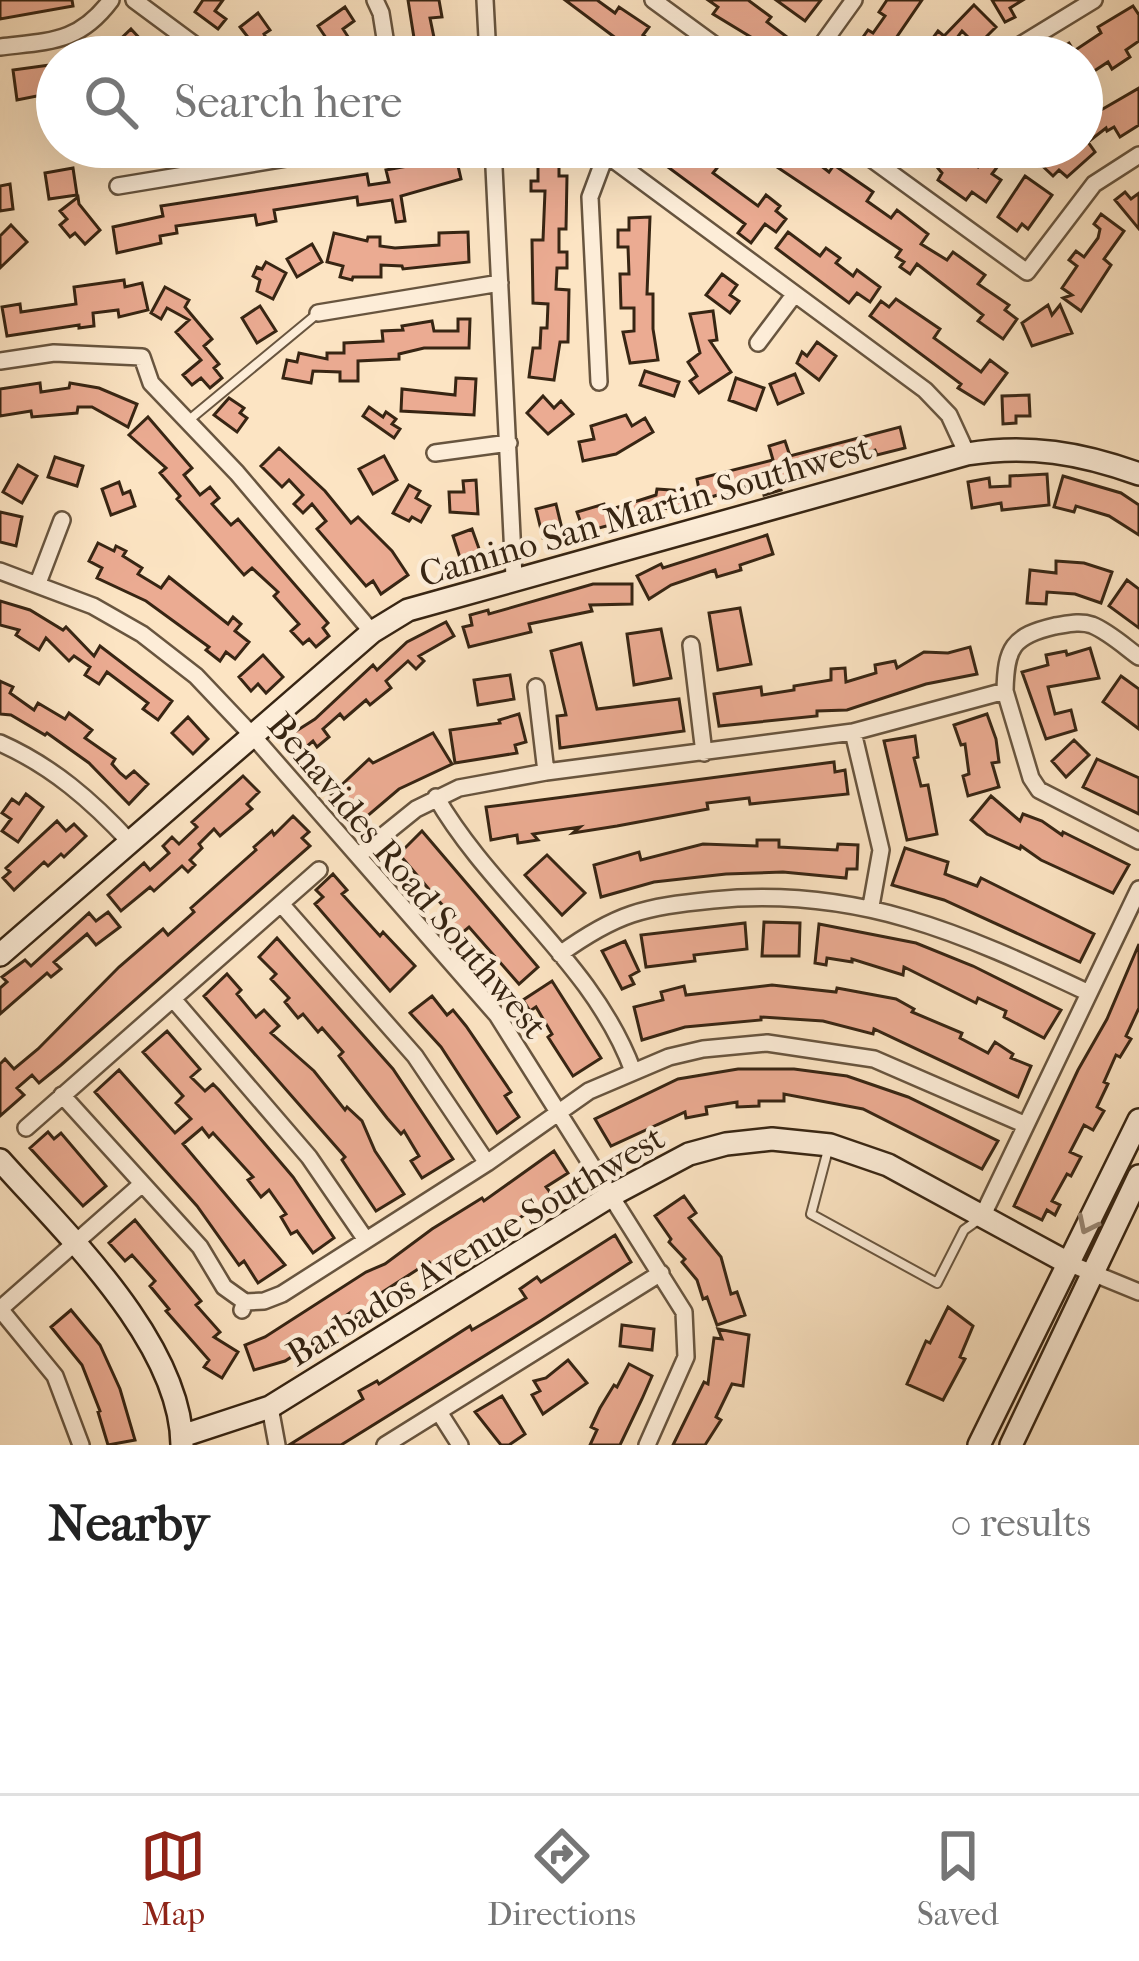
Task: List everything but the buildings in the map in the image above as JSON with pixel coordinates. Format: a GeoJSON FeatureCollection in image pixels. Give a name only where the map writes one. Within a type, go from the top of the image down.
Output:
{"type":"FeatureCollection","features":[{"type":"Feature","properties":{"kind":"street"},"geometry":{"type":"LineString","coordinates":[[70,36],[98,19],[111,0]]}},
{"type":"Feature","properties":{"kind":"street"},"geometry":{"type":"LineString","coordinates":[[134,0],[183,36]]}},
{"type":"Feature","properties":{"kind":"street"},"geometry":{"type":"LineString","coordinates":[[375,0],[385,36]]}},
{"type":"Feature","properties":{"kind":"street"},"geometry":{"type":"LineString","coordinates":[[485,0],[487,36]]}},
{"type":"Feature","properties":{"kind":"street"},"geometry":{"type":"LineString","coordinates":[[653,0],[702,36]]}},
{"type":"Feature","properties":{"kind":"street"},"geometry":{"type":"LineString","coordinates":[[828,36],[854,0]]}},
{"type":"Feature","properties":{"kind":"street"},"geometry":{"type":"LineString","coordinates":[[1035,36],[1094,0]]}},
{"type":"Feature","properties":{"kind":"street"},"geometry":{"type":"LineString","coordinates":[[0,47],[36,43]]}},
{"type":"Feature","properties":{"kind":"street"},"geometry":{"type":"LineString","coordinates":[[884,168],[1027,272],[1094,184],[1139,154]]}},
{"type":"Feature","properties":{"kind":"street"},"geometry":{"type":"LineString","coordinates":[[118,186],[194,168]]}},
{"type":"Feature","properties":{"kind":"street"},"geometry":{"type":"LineString","coordinates":[[494,168],[514,577]]}},
{"type":"Feature","properties":{"kind":"street"},"geometry":{"type":"LineString","coordinates":[[597,168],[590,197],[599,382]]}},
{"type":"Feature","properties":{"kind":"street"},"geometry":{"type":"LineString","coordinates":[[625,168],[925,390],[950,415],[967,454]]}},
{"type":"Feature","properties":{"kind":"street"},"geometry":{"type":"LineString","coordinates":[[318,313],[500,283]]}},
{"type":"Feature","properties":{"kind":"street"},"geometry":{"type":"LineString","coordinates":[[758,343],[794,295]]}},
{"type":"Feature","properties":{"kind":"street"},"geometry":{"type":"LineString","coordinates":[[0,362],[54,353],[142,358],[151,383],[189,420],[372,632]]}},
{"type":"Feature","properties":{"kind":"street"},"geometry":{"type":"LineString","coordinates":[[435,453],[508,442]]}},
{"type":"Feature","properties":{"kind":"street","name":"Camino San Martin Southwest"},"geometry":{"type":"LineString","coordinates":[[0,955],[372,632],[408,610],[967,454],[1008,447],[1055,451],[1098,459],[1139,474]]}},
{"type":"Feature","properties":{"kind":"street"},"geometry":{"type":"LineString","coordinates":[[38,583],[62,520]]}},
{"type":"Feature","properties":{"kind":"street","name":"Benavides Road Southwest"},"geometry":{"type":"LineString","coordinates":[[0,571],[93,606],[142,634],[196,676],[359,855],[496,1016],[684,1312],[686,1357],[646,1445]]}},
{"type":"Feature","properties":{"kind":"street"},"geometry":{"type":"LineString","coordinates":[[1139,657],[1089,623],[1033,632],[1014,644],[1006,662],[1005,691],[1031,778],[1039,790],[1139,841]]}},
{"type":"Feature","properties":{"kind":"street"},"geometry":{"type":"LineString","coordinates":[[692,646],[704,753]]}},
{"type":"Feature","properties":{"kind":"street"},"geometry":{"type":"LineString","coordinates":[[536,687],[546,772]]}},
{"type":"Feature","properties":{"kind":"street"},"geometry":{"type":"LineString","coordinates":[[359,855],[436,797],[459,788],[853,732],[1005,691]]}},
{"type":"Feature","properties":{"kind":"street"},"geometry":{"type":"LineString","coordinates":[[853,732],[880,850],[872,906]]}},
{"type":"Feature","properties":{"kind":"street"},"geometry":{"type":"LineString","coordinates":[[2,748],[54,772],[93,802],[130,842]]}},
{"type":"Feature","properties":{"kind":"street"},"geometry":{"type":"LineString","coordinates":[[436,797],[452,825],[560,954],[617,1034],[633,1070]]}},
{"type":"Feature","properties":{"kind":"street"},"geometry":{"type":"LineString","coordinates":[[26,1128],[319,870]]}},
{"type":"Feature","properties":{"kind":"street"},"geometry":{"type":"LineString","coordinates":[[982,1217],[1139,889]]}},
{"type":"Feature","properties":{"kind":"street"},"geometry":{"type":"LineString","coordinates":[[560,954],[602,923],[644,909],[753,896],[872,906],[962,934],[1089,993]]}},
{"type":"Feature","properties":{"kind":"street"},"geometry":{"type":"LineString","coordinates":[[282,905],[415,1056],[487,1162]]}},
{"type":"Feature","properties":{"kind":"street"},"geometry":{"type":"LineString","coordinates":[[173,999],[309,1157],[366,1240]]}},
{"type":"Feature","properties":{"kind":"street"},"geometry":{"type":"LineString","coordinates":[[62,1095],[200,1247],[224,1287],[243,1306],[282,1294],[589,1091],[633,1070],[703,1049],[767,1043],[803,1046],[904,1069],[1026,1125]]}},
{"type":"Feature","properties":{"kind":"street"},"geometry":{"type":"LineString","coordinates":[[979,1445],[1139,1120]]}},
{"type":"Feature","properties":{"kind":"street","name":"Barbados Avenue Southwest"},"geometry":{"type":"LineString","coordinates":[[182,1441],[270,1407],[612,1196],[689,1154],[726,1144],[772,1139],[830,1145],[888,1166],[1068,1263]]}},
{"type":"Feature","properties":{"kind":"street"},"geometry":{"type":"LineString","coordinates":[[0,1160],[75,1244],[149,1341],[173,1400],[182,1441]]}},
{"type":"Feature","properties":{"kind":"street"},"geometry":{"type":"LineString","coordinates":[[1012,1445],[1139,1176]]}},
{"type":"Feature","properties":{"kind":"street"},"geometry":{"type":"LineString","coordinates":[[80,1445],[55,1376],[0,1309],[142,1184]]}},
{"type":"Feature","properties":{"kind":"street"},"geometry":{"type":"LineString","coordinates":[[1068,1263],[1139,1292]]}},
{"type":"Feature","properties":{"kind":"street"},"geometry":{"type":"LineString","coordinates":[[385,1445],[661,1273]]}},
{"type":"Feature","properties":{"kind":"street"},"geometry":{"type":"LineString","coordinates":[[270,1407],[277,1445]]}},
{"type":"Feature","properties":{"kind":"street"},"geometry":{"type":"LineString","coordinates":[[439,1412],[460,1445]]}},
{"type":"Feature","properties":{"kind":"lane"},"geometry":{"type":"LineString","coordinates":[[189,420],[318,313]]}},
{"type":"Feature","properties":{"kind":"lane"},"geometry":{"type":"LineString","coordinates":[[830,1145],[811,1214],[937,1283],[964,1230],[982,1217]]}}]}
